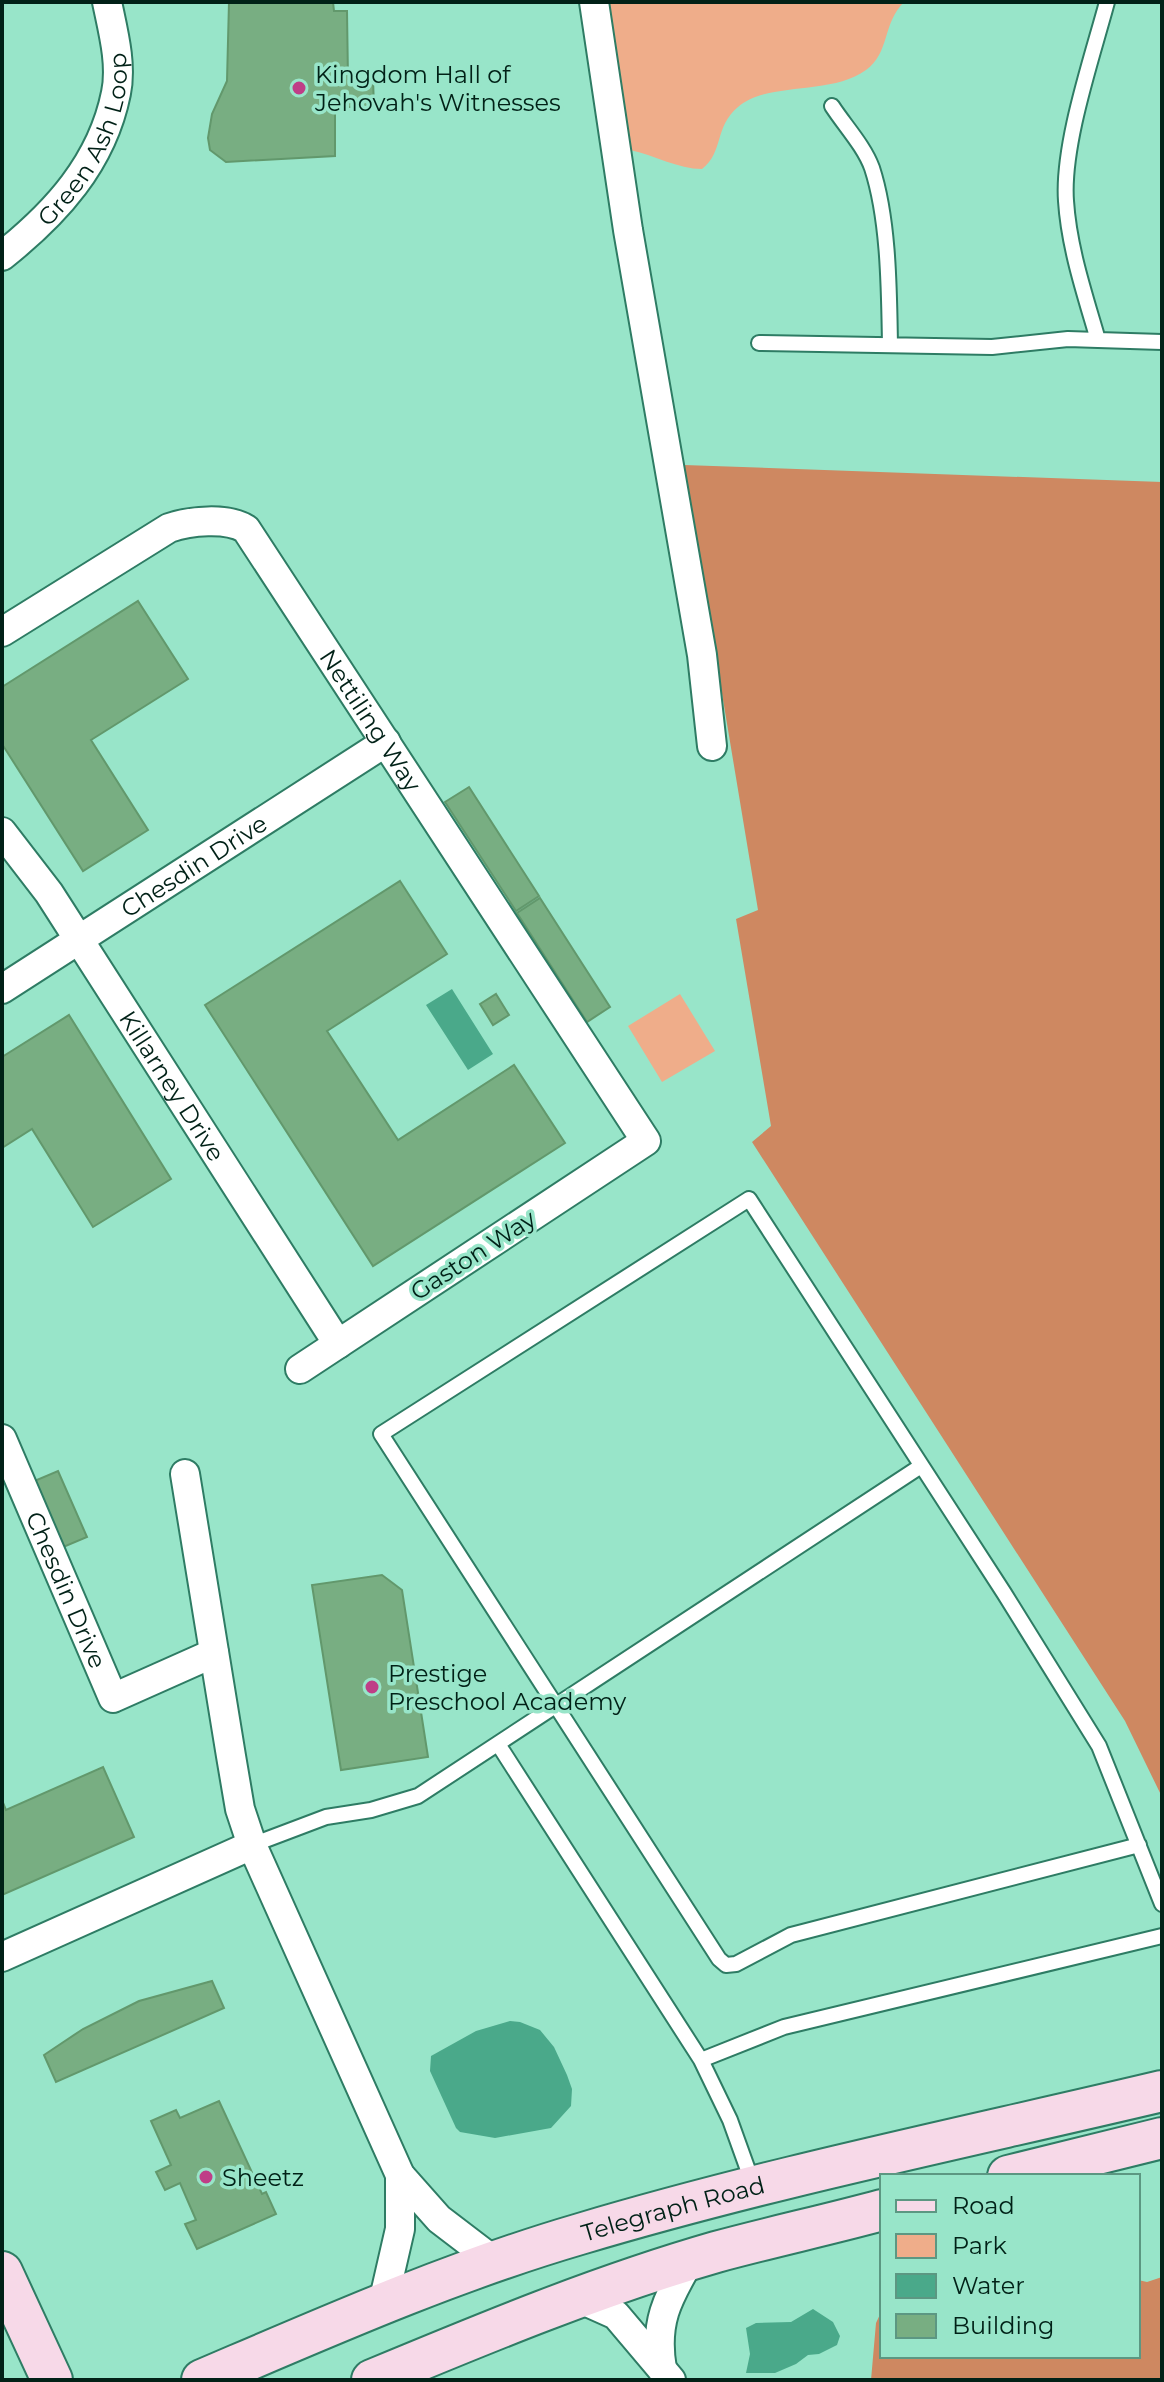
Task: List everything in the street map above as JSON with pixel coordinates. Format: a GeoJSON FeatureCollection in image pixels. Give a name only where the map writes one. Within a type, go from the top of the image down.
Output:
{"type":"FeatureCollection","features":[{"type":"Feature","properties":{"kind":"main road","name":"Telegraph Road"},"geometry":{"type":"LineString","coordinates":[[202,2380],[383,2303],[494,2261],[578,2234],[754,2188],[1162,2091]]}},
{"type":"Feature","properties":{"kind":"main road"},"geometry":{"type":"LineString","coordinates":[[1016,2174],[1162,2138]]}},
{"type":"Feature","properties":{"kind":"main road"},"geometry":{"type":"LineString","coordinates":[[754,2188],[769,2238]]}},
{"type":"Feature","properties":{"kind":"main road"},"geometry":{"type":"LineString","coordinates":[[372,2380],[492,2330],[690,2260],[880,2210]]}},
{"type":"Feature","properties":{"kind":"main road"},"geometry":{"type":"LineString","coordinates":[[2,2272],[52,2380]]}},
{"type":"Feature","properties":{"kind":"street","name":"Green Ash Loop"},"geometry":{"type":"LineString","coordinates":[[2,256],[39,226],[81,178],[99,147],[116,92],[116,43],[107,2]]}},
{"type":"Feature","properties":{"kind":"street"},"geometry":{"type":"LineString","coordinates":[[594,2],[628,230],[702,655],[712,746]]}},
{"type":"Feature","properties":{"kind":"street","name":"Nettiling Way"},"geometry":{"type":"LineString","coordinates":[[2,632],[169,528],[191,523],[235,524],[250,534],[646,1141]]}},
{"type":"Feature","properties":{"kind":"street","name":"Chesdin Drive"},"geometry":{"type":"LineString","coordinates":[[2,989],[386,742]]}},
{"type":"Feature","properties":{"kind":"street","name":"Killarney Drive"},"geometry":{"type":"LineString","coordinates":[[2,832],[49,893],[338,1344]]}},
{"type":"Feature","properties":{"kind":"street","name":"Gaston Way"},"geometry":{"type":"LineString","coordinates":[[300,1369],[646,1141]]}},
{"type":"Feature","properties":{"kind":"street","name":"Chesdin Drive"},"geometry":{"type":"LineString","coordinates":[[2,1439],[113,1698],[214,1653]]}},
{"type":"Feature","properties":{"kind":"street"},"geometry":{"type":"LineString","coordinates":[[185,1474],[240,1809],[252,1845],[400,2175],[439,2219],[494,2261]]}},
{"type":"Feature","properties":{"kind":"street"},"geometry":{"type":"LineString","coordinates":[[2,1957],[252,1845]]}},
{"type":"Feature","properties":{"kind":"street"},"geometry":{"type":"LineString","coordinates":[[383,2303],[400,2229],[400,2175]]}},
{"type":"Feature","properties":{"kind":"street"},"geometry":{"type":"LineString","coordinates":[[666,2375],[658,2346],[661,2319],[671,2293],[690,2260]]}},
{"type":"Feature","properties":{"kind":"street"},"geometry":{"type":"LineString","coordinates":[[578,2298],[616,2315],[666,2375]]}},
{"type":"Feature","properties":{"kind":"lane"},"geometry":{"type":"LineString","coordinates":[[1098,340],[1077,266],[1065,179],[1107,2]]}},
{"type":"Feature","properties":{"kind":"lane"},"geometry":{"type":"LineString","coordinates":[[832,106],[871,166],[887,273],[890,345]]}},
{"type":"Feature","properties":{"kind":"lane"},"geometry":{"type":"LineString","coordinates":[[759,343],[992,347],[1068,339],[1162,342]]}},
{"type":"Feature","properties":{"kind":"lane"},"geometry":{"type":"LineString","coordinates":[[1139,1845],[791,1935],[736,1964],[726,1965],[719,1959],[381,1434],[749,1199],[1004,1593],[1099,1746],[1139,1845],[1162,1904]]}},
{"type":"Feature","properties":{"kind":"lane"},"geometry":{"type":"LineString","coordinates":[[252,1845],[326,1817],[371,1810],[418,1796],[921,1466]]}},
{"type":"Feature","properties":{"kind":"lane"},"geometry":{"type":"LineString","coordinates":[[498,1744],[701,2060],[730,2120],[754,2188]]}},
{"type":"Feature","properties":{"kind":"lane"},"geometry":{"type":"LineString","coordinates":[[701,2060],[784,2027],[1162,1936]]}},
{"type":"Feature","properties":{"kind":"green space"},"geometry":{"type":"Polygon","coordinates":[[[607,2],[904,2],[892,20],[879,55],[866,70],[835,83],[751,99],[730,115],[714,155],[702,169],[684,167],[630,150],[607,2]]]}},
{"type":"Feature","properties":{"kind":"green space"},"geometry":{"type":"Polygon","coordinates":[[[680,994],[715,1051],[662,1082],[628,1026],[680,994]]]}},
{"type":"Feature","properties":{"kind":"shaded area"},"geometry":{"type":"Polygon","coordinates":[[[684,465],[1162,482],[1162,1797],[1125,1721],[752,1142],[771,1126],[736,919],[758,910],[684,465]]]}},
{"type":"Feature","properties":{"kind":"shaded area"},"geometry":{"type":"Polygon","coordinates":[[[1162,2277],[1162,2380],[871,2380],[876,2323],[880,2314],[880,2358],[1140,2358],[1140,2280],[1147,2282],[1162,2277]]]}},
{"type":"Feature","properties":{"kind":"water"},"geometry":{"type":"Polygon","coordinates":[[[452,989],[493,1054],[468,1070],[426,1005],[452,989]]]}},
{"type":"Feature","properties":{"kind":"water"},"geometry":{"type":"Polygon","coordinates":[[[510,2021],[540,2030],[554,2047],[572,2089],[571,2106],[551,2128],[495,2138],[460,2132],[430,2071],[431,2056],[476,2031],[510,2021]]]}},
{"type":"Feature","properties":{"kind":"water"},"geometry":{"type":"Polygon","coordinates":[[[813,2309],[833,2322],[840,2336],[837,2345],[819,2354],[808,2355],[775,2373],[746,2373],[750,2354],[746,2328],[756,2323],[791,2322],[813,2309]]]}},
{"type":"Feature","properties":{"kind":"building","name":"Kingdom Hall of Jehovah's Witnesses"},"geometry":{"type":"Polygon","coordinates":[[[229,2],[333,2],[334,11],[347,11],[348,79],[373,79],[374,107],[335,107],[335,156],[226,162],[210,150],[208,138],[212,114],[227,81],[229,2]]]}},
{"type":"Feature","properties":{"kind":"building"},"geometry":{"type":"Polygon","coordinates":[[[138,601],[188,679],[91,740],[148,830],[83,871],[2,744],[2,687],[138,601]]]}},
{"type":"Feature","properties":{"kind":"building"},"geometry":{"type":"Polygon","coordinates":[[[469,787],[539,896],[516,911],[445,802],[469,787]]]}},
{"type":"Feature","properties":{"kind":"building"},"geometry":{"type":"Polygon","coordinates":[[[400,881],[447,954],[327,1031],[398,1140],[514,1065],[565,1143],[373,1266],[205,1005],[400,881]]]}},
{"type":"Feature","properties":{"kind":"building"},"geometry":{"type":"Polygon","coordinates":[[[540,898],[610,1007],[587,1022],[517,913],[540,898]]]}},
{"type":"Feature","properties":{"kind":"building"},"geometry":{"type":"Polygon","coordinates":[[[496,994],[509,1015],[493,1025],[480,1004],[496,994]]]}},
{"type":"Feature","properties":{"kind":"building"},"geometry":{"type":"Polygon","coordinates":[[[69,1015],[171,1179],[93,1227],[32,1129],[2,1148],[2,1057],[69,1015]]]}},
{"type":"Feature","properties":{"kind":"building"},"geometry":{"type":"Polygon","coordinates":[[[58,1471],[87,1537],[61,1548],[32,1482],[58,1471]]]}},
{"type":"Feature","properties":{"kind":"building","name":"Prestige Preschool Academy"},"geometry":{"type":"Polygon","coordinates":[[[382,1575],[402,1590],[428,1757],[341,1770],[312,1585],[382,1575]]]}},
{"type":"Feature","properties":{"kind":"building"},"geometry":{"type":"Polygon","coordinates":[[[103,1767],[134,1837],[2,1895],[2,1800],[6,1810],[103,1767]]]}},
{"type":"Feature","properties":{"kind":"building"},"geometry":{"type":"Polygon","coordinates":[[[212,1981],[224,2008],[56,2082],[44,2055],[83,2029],[139,2001],[212,1981]]]}},
{"type":"Feature","properties":{"kind":"building","name":"Sheetz"},"geometry":{"type":"Polygon","coordinates":[[[219,2101],[262,2194],[266,2192],[276,2214],[197,2249],[185,2224],[196,2220],[180,2183],[165,2190],[156,2172],[171,2165],[151,2121],[176,2110],[180,2118],[219,2101]]]}},
{"type":"Feature","properties":{"kind":"place","name":"Kingdom Hall of Jehovah's Witnesses"},"geometry":{"type":"Point","coordinates":[299,88]}},
{"type":"Feature","properties":{"kind":"place","name":"Prestige Preschool Academy"},"geometry":{"type":"Point","coordinates":[372,1687]}},
{"type":"Feature","properties":{"kind":"place","name":"Sheetz"},"geometry":{"type":"Point","coordinates":[206,2177]}}]}
